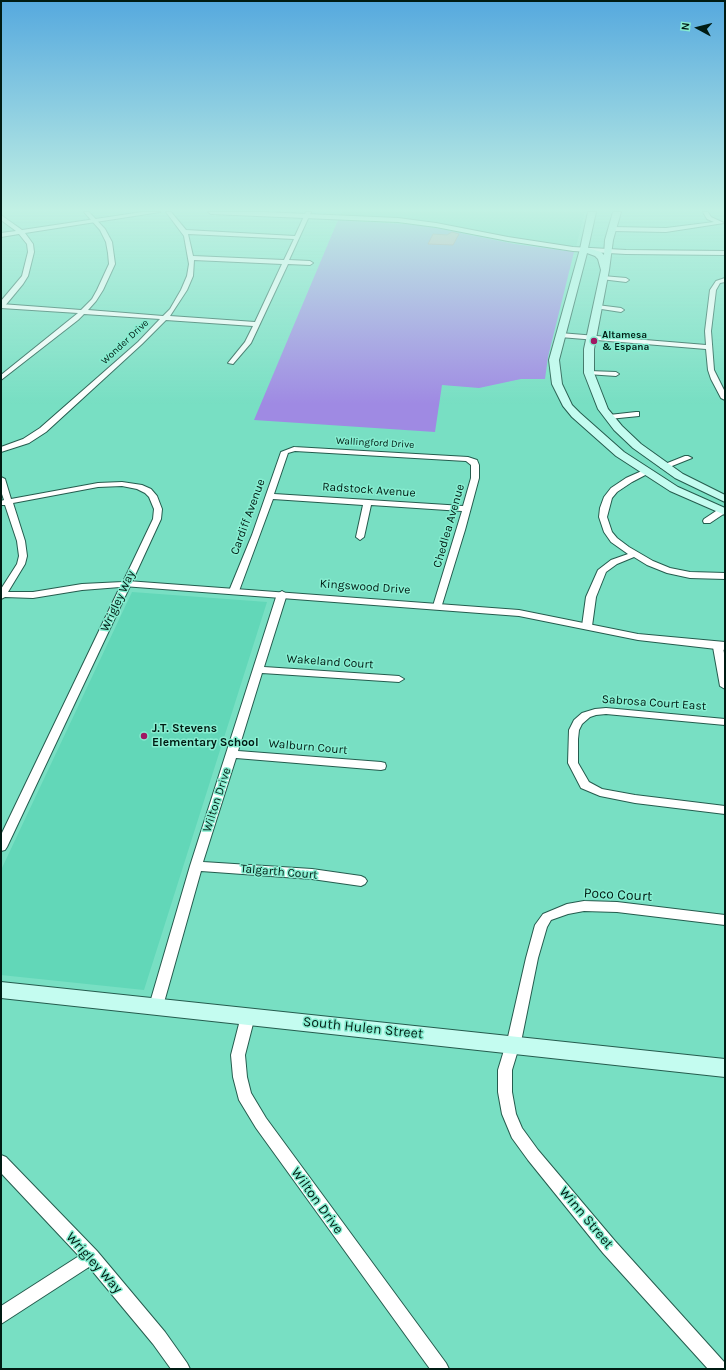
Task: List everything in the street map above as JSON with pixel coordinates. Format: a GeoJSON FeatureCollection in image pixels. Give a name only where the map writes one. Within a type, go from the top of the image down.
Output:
{"type":"FeatureCollection","features":[{"type":"Feature","properties":{"kind":"main road"},"geometry":{"type":"LineString","coordinates":[[576,276],[554,360],[554,371],[557,384],[568,406],[598,436],[620,454],[674,489],[724,511]]}},
{"type":"Feature","properties":{"kind":"main road"},"geometry":{"type":"LineString","coordinates":[[604,276],[590,338],[588,358],[589,372],[598,400],[609,417],[626,436],[649,455],[691,482],[725,499]]}},
{"type":"Feature","properties":{"kind":"main road"},"geometry":{"type":"LineString","coordinates":[[647,472],[650,470],[652,463],[649,455]]}},
{"type":"Feature","properties":{"kind":"main road"},"geometry":{"type":"LineString","coordinates":[[647,472],[691,482]]}},
{"type":"Feature","properties":{"kind":"main road","name":"South Hulen Street"},"geometry":{"type":"LineString","coordinates":[[1,990],[725,1068]]}},
{"type":"Feature","properties":{"kind":"street"},"geometry":{"type":"LineString","coordinates":[[1,305],[22,283],[25,276]]}},
{"type":"Feature","properties":{"kind":"street"},"geometry":{"type":"LineString","coordinates":[[1,378],[83,312],[100,290],[106,276]]}},
{"type":"Feature","properties":{"kind":"street","name":"Wonder Drive"},"geometry":{"type":"LineString","coordinates":[[1,450],[26,441],[43,430],[140,343],[172,310],[184,290],[190,276]]}},
{"type":"Feature","properties":{"kind":"street"},"geometry":{"type":"LineString","coordinates":[[231,363],[248,343],[280,276]]}},
{"type":"Feature","properties":{"kind":"street"},"geometry":{"type":"LineString","coordinates":[[611,276],[626,280]]}},
{"type":"Feature","properties":{"kind":"street"},"geometry":{"type":"LineString","coordinates":[[725,280],[718,282],[713,290],[708,331],[714,379],[725,398]]}},
{"type":"Feature","properties":{"kind":"street"},"geometry":{"type":"LineString","coordinates":[[1,305],[256,324]]}},
{"type":"Feature","properties":{"kind":"street"},"geometry":{"type":"LineString","coordinates":[[597,307],[621,310]]}},
{"type":"Feature","properties":{"kind":"street"},"geometry":{"type":"LineString","coordinates":[[560,335],[709,347]]}},
{"type":"Feature","properties":{"kind":"street"},"geometry":{"type":"LineString","coordinates":[[589,372],[616,374]]}},
{"type":"Feature","properties":{"kind":"street"},"geometry":{"type":"LineString","coordinates":[[609,417],[636,414]]}},
{"type":"Feature","properties":{"kind":"street","name":"Wallingford Drive"},"geometry":{"type":"LineString","coordinates":[[285,452],[294,449],[464,458]]}},
{"type":"Feature","properties":{"kind":"street","name":"Cardiff Avenue"},"geometry":{"type":"LineString","coordinates":[[234,591],[285,452]]}},
{"type":"Feature","properties":{"kind":"street","name":"Chedlea Avenue"},"geometry":{"type":"LineString","coordinates":[[438,606],[475,478],[474,462],[464,458]]}},
{"type":"Feature","properties":{"kind":"street"},"geometry":{"type":"LineString","coordinates":[[664,466],[688,458]]}},
{"type":"Feature","properties":{"kind":"street"},"geometry":{"type":"LineString","coordinates":[[647,472],[629,480],[614,490],[608,497],[604,508],[604,517],[608,532],[614,540],[635,554],[650,563],[667,570],[690,575],[725,576]]}},
{"type":"Feature","properties":{"kind":"street"},"geometry":{"type":"LineString","coordinates":[[1,479],[4,503],[21,541],[24,556],[21,564],[1,595]]}},
{"type":"Feature","properties":{"kind":"street","name":"Wrigley Way"},"geometry":{"type":"LineString","coordinates":[[1,847],[127,584],[157,519],[158,509],[154,496],[148,491],[133,486],[111,484],[4,503]]}},
{"type":"Feature","properties":{"kind":"street","name":"Radstock Avenue"},"geometry":{"type":"LineString","coordinates":[[269,496],[467,509]]}},
{"type":"Feature","properties":{"kind":"street"},"geometry":{"type":"LineString","coordinates":[[360,537],[368,502]]}},
{"type":"Feature","properties":{"kind":"street"},"geometry":{"type":"LineString","coordinates":[[707,521],[724,511]]}},
{"type":"Feature","properties":{"kind":"street"},"geometry":{"type":"LineString","coordinates":[[587,626],[591,597],[595,584],[602,570],[614,562],[635,554]]}},
{"type":"Feature","properties":{"kind":"street","name":"Kingswood Drive"},"geometry":{"type":"LineString","coordinates":[[1,595],[33,595],[89,586],[127,584],[282,594],[519,613],[638,637],[722,647]]}},
{"type":"Feature","properties":{"kind":"street","name":"Wilton Drive"},"geometry":{"type":"LineString","coordinates":[[156,1006],[196,866],[282,594]]}},
{"type":"Feature","properties":{"kind":"street"},"geometry":{"type":"LineString","coordinates":[[722,647],[725,686]]}},
{"type":"Feature","properties":{"kind":"street","name":"Wakeland Court"},"geometry":{"type":"LineString","coordinates":[[259,670],[399,679]]}},
{"type":"Feature","properties":{"kind":"street","name":"Sabrosa Court East"},"geometry":{"type":"LineString","coordinates":[[725,722],[606,711],[595,712],[586,715],[578,722],[574,730],[573,739],[573,763],[585,785],[600,792],[635,799],[725,810]]}},
{"type":"Feature","properties":{"kind":"street","name":"Walburn Court"},"geometry":{"type":"LineString","coordinates":[[232,754],[381,766]]}},
{"type":"Feature","properties":{"kind":"street","name":"Talgarth Court"},"geometry":{"type":"LineString","coordinates":[[196,866],[312,874],[361,881]]}},
{"type":"Feature","properties":{"kind":"street","name":"Poco Court"},"geometry":{"type":"LineString","coordinates":[[512,1044],[541,925],[547,917],[556,912],[578,907],[616,907],[725,920]]}},
{"type":"Feature","properties":{"kind":"street","name":"Wilton Drive"},"geometry":{"type":"LineString","coordinates":[[248,1016],[238,1055],[240,1077],[244,1095],[261,1123],[440,1369]]}},
{"type":"Feature","properties":{"kind":"street","name":"Winn Street"},"geometry":{"type":"LineString","coordinates":[[512,1044],[505,1070],[504,1092],[509,1114],[517,1133],[609,1247],[719,1369]]}},
{"type":"Feature","properties":{"kind":"street","name":"Wrigley Way"},"geometry":{"type":"LineString","coordinates":[[1,1162],[91,1257],[159,1338],[181,1369]]}},
{"type":"Feature","properties":{"kind":"street"},"geometry":{"type":"LineString","coordinates":[[1,1316],[91,1257]]}},
{"type":"Feature","properties":{"kind":"shaded area"},"geometry":{"type":"Polygon","coordinates":[[[315,276],[568,276],[548,357],[545,379],[521,379],[479,388],[442,385],[435,432],[254,420],[315,276]]]}},
{"type":"Feature","properties":{"kind":"shaded area","name":"J.T. Stevens Elementary School"},"geometry":{"type":"Polygon","coordinates":[[[132,592],[267,602],[144,990],[1,975],[1,870],[132,592]]]}},
{"type":"Feature","properties":{"kind":"place","name":"Altamesa & Espana"},"geometry":{"type":"Point","coordinates":[594,341]}},
{"type":"Feature","properties":{"kind":"place","name":"J.T. Stevens Elementary School"},"geometry":{"type":"Point","coordinates":[144,736]}}]}
